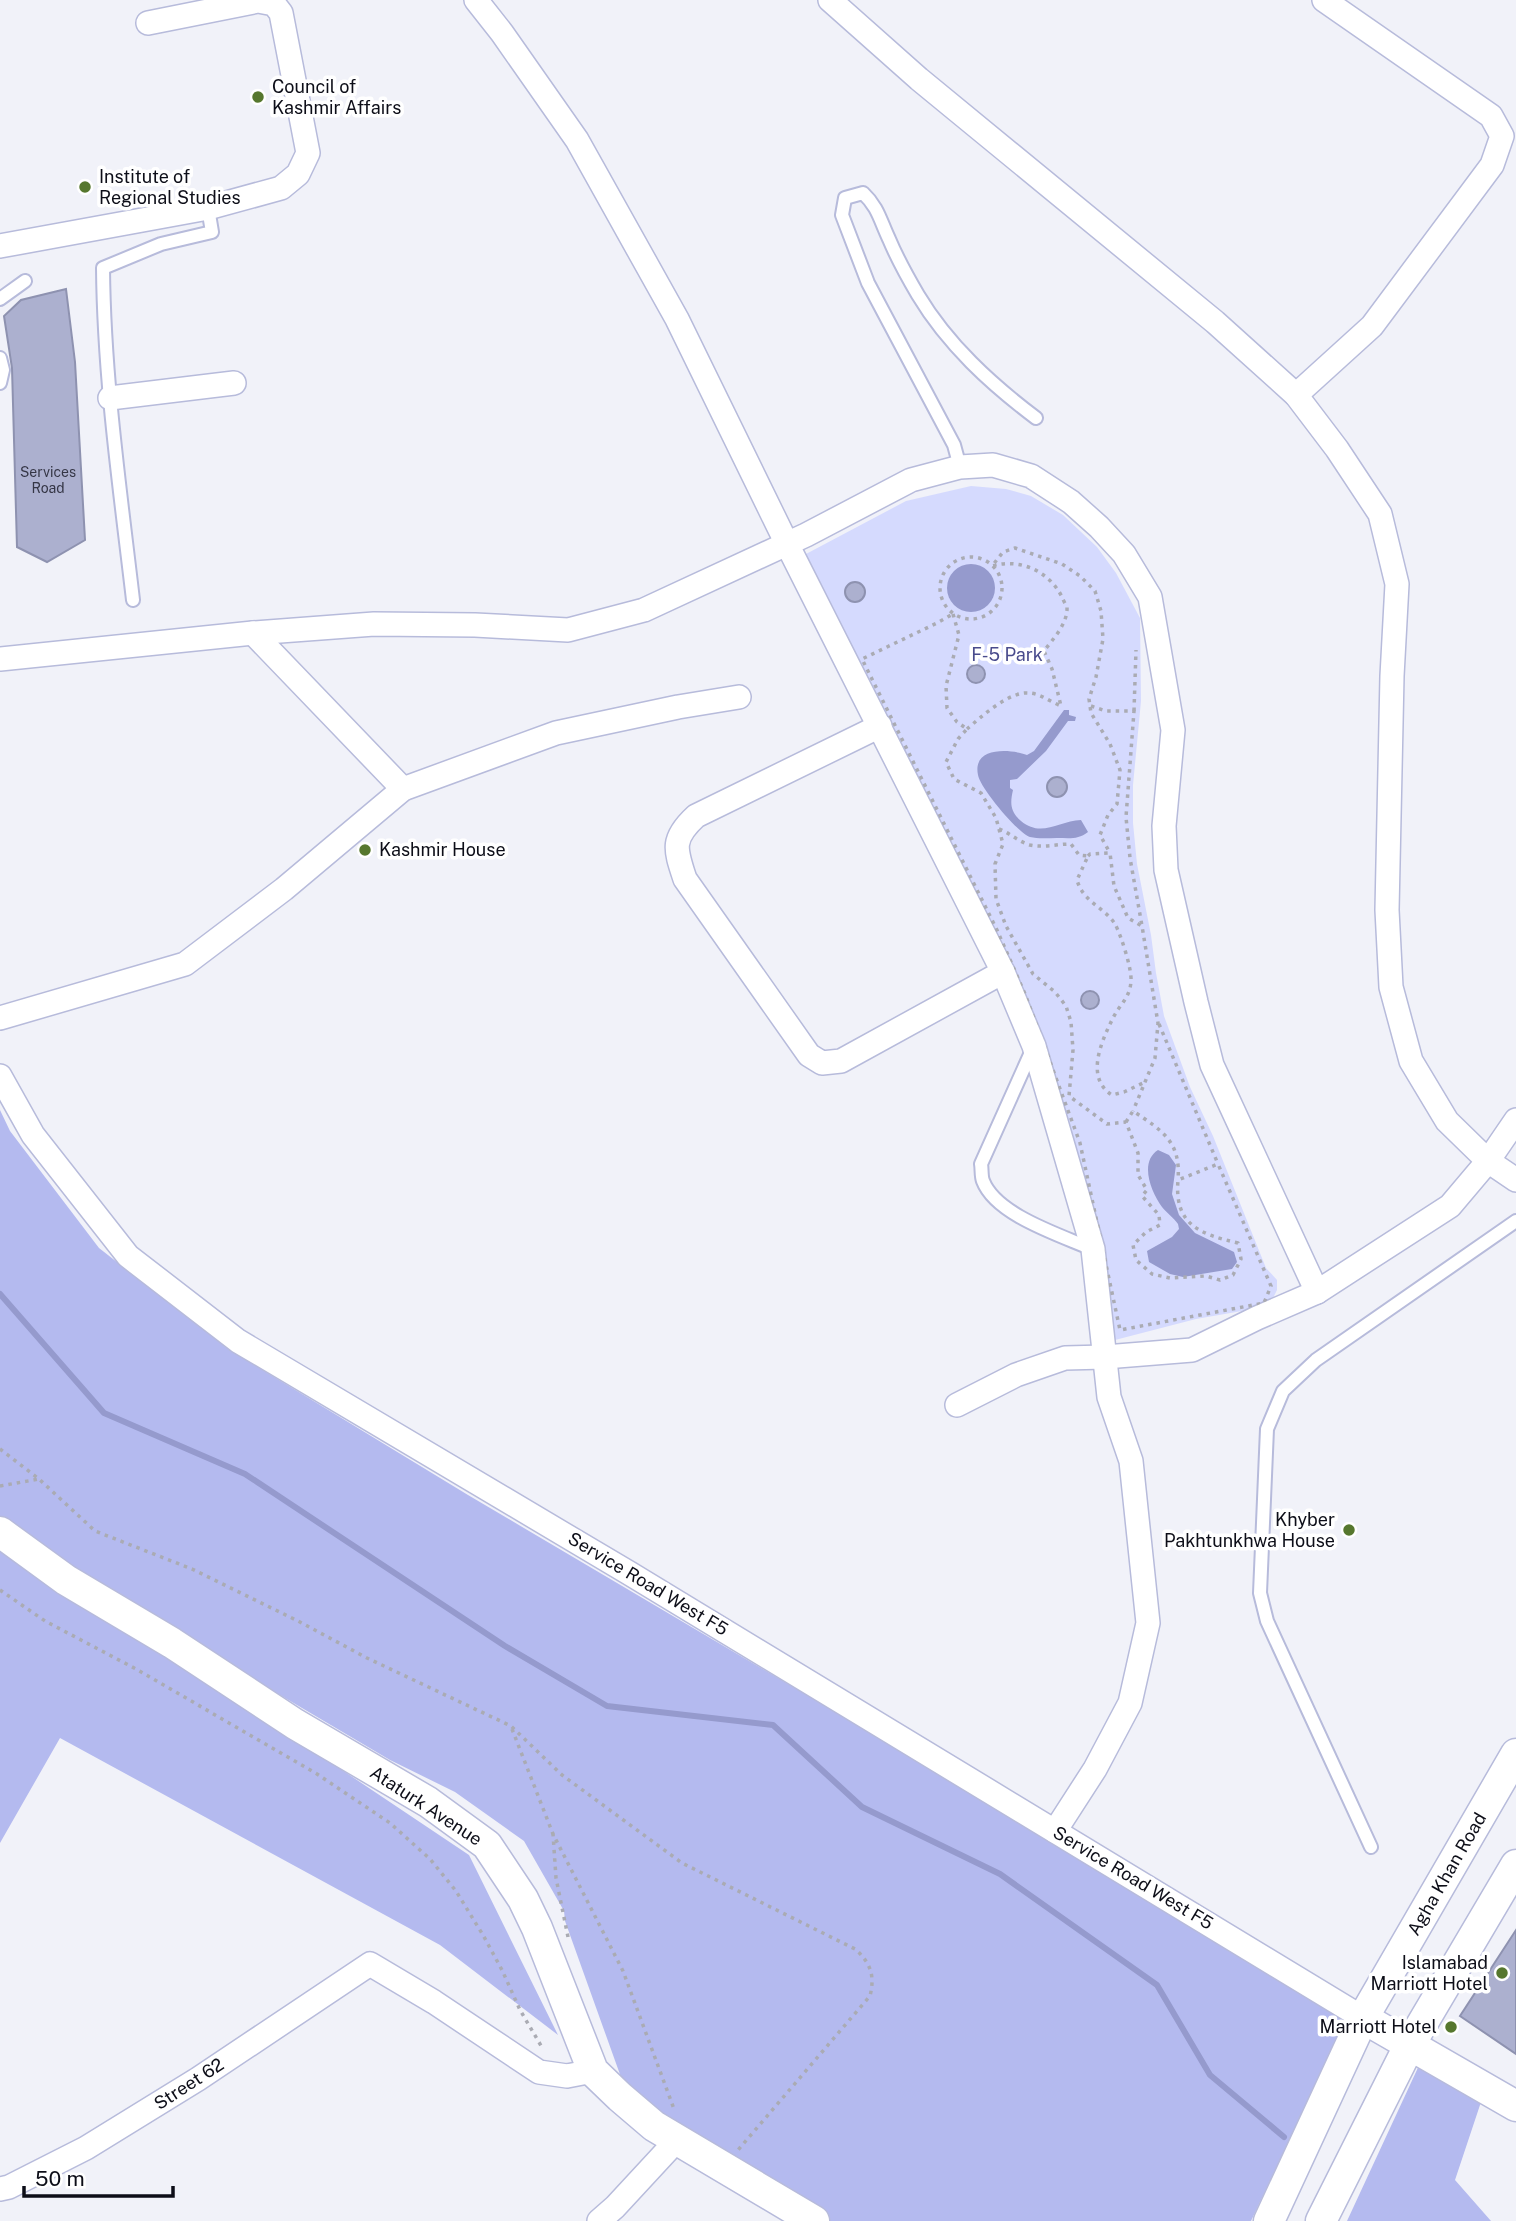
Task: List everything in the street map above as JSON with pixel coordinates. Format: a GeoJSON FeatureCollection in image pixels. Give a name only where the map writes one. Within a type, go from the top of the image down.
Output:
{"type":"FeatureCollection","features":[{"type":"Feature","properties":{"kind":"street"},"geometry":{"type":"LineString","coordinates":[[476,0],[577,140],[677,319],[1003,972],[1034,1046],[1093,1249],[1109,1397],[1131,1461],[1148,1623],[1130,1703],[1095,1769],[1055,1831]]}},
{"type":"Feature","properties":{"kind":"street"},"geometry":{"type":"LineString","coordinates":[[830,0],[919,79],[1215,322],[1296,395],[1380,514],[1397,584],[1392,676],[1387,910],[1391,987],[1411,1061],[1447,1121],[1488,1161],[1516,1180]]}},
{"type":"Feature","properties":{"kind":"street"},"geometry":{"type":"LineString","coordinates":[[1296,395],[1372,326],[1492,165],[1502,136],[1491,116],[1324,0]]}},
{"type":"Feature","properties":{"kind":"street"},"geometry":{"type":"LineString","coordinates":[[0,246],[208,208],[281,188],[298,174],[308,153],[281,13],[274,4],[258,1],[148,23]]}},
{"type":"Feature","properties":{"kind":"street"},"geometry":{"type":"LineString","coordinates":[[110,398],[234,383]]}},
{"type":"Feature","properties":{"kind":"street"},"geometry":{"type":"LineString","coordinates":[[0,659],[253,633],[374,624],[475,625],[568,630],[645,610],[787,544],[911,480],[960,467],[993,465],[1031,476],[1071,502],[1124,554],[1150,597],[1173,730],[1164,826],[1166,870],[1196,1002],[1212,1065],[1317,1293]]}},
{"type":"Feature","properties":{"kind":"street"},"geometry":{"type":"LineString","coordinates":[[253,633],[403,789]]}},
{"type":"Feature","properties":{"kind":"street"},"geometry":{"type":"LineString","coordinates":[[0,1018],[185,964],[284,889],[403,789],[556,733],[739,697]]}},
{"type":"Feature","properties":{"kind":"street"},"geometry":{"type":"LineString","coordinates":[[880,726],[696,816],[680,830],[676,851],[685,879],[809,1055],[822,1063],[841,1061],[1003,972]]}},
{"type":"Feature","properties":{"kind":"street","name":"Service Road West F5"},"geometry":{"type":"LineString","coordinates":[[0,1076],[33,1135],[128,1256],[238,1340],[629,1573],[1363,2018]]}},
{"type":"Feature","properties":{"kind":"street"},"geometry":{"type":"LineString","coordinates":[[957,1405],[1016,1375],[1065,1358],[1192,1350],[1256,1318],[1317,1293],[1450,1206],[1488,1161],[1516,1120]]}},
{"type":"Feature","properties":{"kind":"street","name":"Ataturk Avenue"},"geometry":{"type":"LineString","coordinates":[[0,1532],[66,1580],[172,1643],[295,1724],[428,1802],[487,1845],[523,1899],[537,1927],[593,2071],[654,2126],[677,2128],[724,2169],[814,2221]]}},
{"type":"Feature","properties":{"kind":"street","name":"Agha Khan Road"},"geometry":{"type":"LineString","coordinates":[[1269,2221],[1363,2018],[1516,1754]]}},
{"type":"Feature","properties":{"kind":"street"},"geometry":{"type":"LineString","coordinates":[[1321,2221],[1409,2046],[1516,1864]]}},
{"type":"Feature","properties":{"kind":"street","name":"Street 62"},"geometry":{"type":"LineString","coordinates":[[0,2189],[86,2148],[198,2079],[370,1964],[434,2002],[539,2072],[563,2075]]}},
{"type":"Feature","properties":{"kind":"street"},"geometry":{"type":"LineString","coordinates":[[1363,2018],[1516,2106]]}},
{"type":"Feature","properties":{"kind":"street"},"geometry":{"type":"LineString","coordinates":[[563,2075],[593,2071]]}},
{"type":"Feature","properties":{"kind":"street"},"geometry":{"type":"LineString","coordinates":[[598,2221],[615,2207],[677,2128]]}},
{"type":"Feature","properties":{"kind":"lane"},"geometry":{"type":"LineString","coordinates":[[960,467],[954,445],[868,282],[842,215],[845,198],[863,193],[874,204],[889,240],[919,296],[951,341],[996,388],[1036,418]]}},
{"type":"Feature","properties":{"kind":"lane"},"geometry":{"type":"LineString","coordinates":[[133,600],[103,323],[103,268],[162,244],[212,232],[208,208]]}},
{"type":"Feature","properties":{"kind":"lane"},"geometry":{"type":"LineString","coordinates":[[0,299],[25,281]]}},
{"type":"Feature","properties":{"kind":"lane"},"geometry":{"type":"LineString","coordinates":[[0,358],[3,370],[0,383]]}},
{"type":"Feature","properties":{"kind":"lane"},"geometry":{"type":"LineString","coordinates":[[1034,1046],[981,1164],[983,1180],[993,1197],[1006,1210],[1093,1249]]}},
{"type":"Feature","properties":{"kind":"lane"},"geometry":{"type":"LineString","coordinates":[[1371,1847],[1267,1621],[1260,1593],[1267,1429],[1283,1391],[1316,1360],[1516,1221]]}},
{"type":"Feature","properties":{"kind":"path"},"geometry":{"type":"LineString","coordinates":[[992,566],[1003,552],[1015,548],[1062,564],[1080,576],[1095,591],[1101,611],[1103,639],[1089,699],[1091,713],[1110,744],[1120,770],[1117,804],[1108,815],[1100,835],[1110,853],[1114,886],[1123,908],[1128,918],[1142,926]]}},
{"type":"Feature","properties":{"kind":"path"},"geometry":{"type":"LineString","coordinates":[[953,614],[962,618],[983,617],[998,604],[1002,583],[992,566],[974,557],[954,562],[947,569],[940,588],[941,598],[953,614],[959,635],[946,686],[947,708],[957,722],[967,729]]}},
{"type":"Feature","properties":{"kind":"path"},"geometry":{"type":"LineString","coordinates":[[992,566],[1004,562],[1025,566],[1053,580],[1064,600],[1067,607],[1064,621],[1044,651],[1052,669],[1061,706],[1032,692],[1016,694],[967,729],[958,739],[946,762],[954,779],[981,793],[996,818],[1003,844],[995,864],[996,899],[1006,926],[1034,974],[1055,992],[1066,1006],[1071,1022],[1073,1050],[1069,1096],[1107,1124],[1126,1122]]}},
{"type":"Feature","properties":{"kind":"path"},"geometry":{"type":"LineString","coordinates":[[953,614],[862,659],[997,930],[1025,994],[1080,1143],[1119,1329],[1264,1303],[1271,1286],[1158,1023],[1126,817],[1135,711],[1136,638]]}},
{"type":"Feature","properties":{"kind":"path"},"geometry":{"type":"LineString","coordinates":[[1090,706],[1106,710],[1135,711]]}},
{"type":"Feature","properties":{"kind":"path"},"geometry":{"type":"LineString","coordinates":[[999,829],[1035,846],[1071,844],[1079,855],[1110,853]]}},
{"type":"Feature","properties":{"kind":"path"},"geometry":{"type":"LineString","coordinates":[[1088,856],[1077,880],[1079,888],[1085,897],[1115,924],[1132,976],[1129,994],[1113,1018],[1101,1046],[1096,1077],[1101,1088],[1112,1095],[1145,1082]]}},
{"type":"Feature","properties":{"kind":"path"},"geometry":{"type":"LineString","coordinates":[[1126,1122],[1155,1058],[1158,1023]]}},
{"type":"Feature","properties":{"kind":"path"},"geometry":{"type":"LineString","coordinates":[[1126,1122],[1138,1153],[1138,1175],[1147,1190],[1142,1196],[1159,1215],[1160,1225],[1146,1232],[1133,1245],[1136,1260],[1152,1274],[1170,1278],[1206,1276],[1220,1280],[1233,1275],[1241,1259],[1238,1243],[1200,1230],[1184,1218],[1177,1199],[1179,1162],[1174,1146],[1164,1134],[1133,1111]]}},
{"type":"Feature","properties":{"kind":"path"},"geometry":{"type":"LineString","coordinates":[[1178,1180],[1218,1164]]}},
{"type":"Feature","properties":{"kind":"path"},"geometry":{"type":"LineString","coordinates":[[0,1449],[39,1479],[95,1531],[192,1569],[367,1658],[511,1726],[562,1775],[682,1863],[855,1950],[865,1958],[872,1971],[870,1996],[724,2169]]}},
{"type":"Feature","properties":{"kind":"path"},"geometry":{"type":"LineString","coordinates":[[0,1486],[39,1479]]}},
{"type":"Feature","properties":{"kind":"path"},"geometry":{"type":"LineString","coordinates":[[0,1590],[45,1621],[136,1669],[317,1774],[390,1823],[430,1859],[456,1891],[502,1970],[540,2045],[563,2075]]}},
{"type":"Feature","properties":{"kind":"path"},"geometry":{"type":"LineString","coordinates":[[511,1726],[553,1834],[623,1971],[677,2128]]}},
{"type":"Feature","properties":{"kind":"path"},"geometry":{"type":"LineString","coordinates":[[553,1834],[556,1878],[569,1942]]}},
{"type":"Feature","properties":{"kind":"green space","name":"F-5 Park"},"geometry":{"type":"Polygon","coordinates":[[[971,486],[1006,489],[1031,496],[1063,515],[1097,547],[1116,573],[1140,618],[1141,701],[1133,785],[1137,864],[1164,1016],[1190,1087],[1213,1136],[1266,1268],[1277,1280],[1277,1290],[1271,1302],[1259,1308],[1196,1319],[1115,1340],[1079,1163],[1027,1009],[975,891],[806,554],[906,501],[971,486]]]}},
{"type":"Feature","properties":{"kind":"shaded area"},"geometry":{"type":"Polygon","coordinates":[[[971,564],[988,571],[995,588],[988,605],[971,612],[954,605],[947,588],[954,571],[971,564]]]}},
{"type":"Feature","properties":{"kind":"shaded area"},"geometry":{"type":"Polygon","coordinates":[[[1064,710],[1069,710],[1069,715],[1076,717],[1075,721],[1068,721],[1046,751],[1017,779],[1010,780],[1010,788],[1013,790],[1012,807],[1017,817],[1028,826],[1043,828],[1081,820],[1088,832],[1073,838],[1030,837],[1009,819],[992,799],[980,781],[978,766],[981,759],[994,752],[1027,755],[1034,751],[1064,710]]]}},
{"type":"Feature","properties":{"kind":"shaded area"},"geometry":{"type":"Polygon","coordinates":[[[0,1110],[10,1131],[99,1248],[228,1349],[468,1495],[1349,2015],[1251,2221],[828,2221],[627,2094],[565,1921],[564,1911],[524,1841],[455,1792],[390,1760],[258,1682],[121,1594],[68,1569],[0,1521],[0,1110]]]}},
{"type":"Feature","properties":{"kind":"shaded area"},"geometry":{"type":"Polygon","coordinates":[[[1158,1150],[1169,1155],[1176,1165],[1172,1194],[1179,1215],[1195,1233],[1234,1252],[1237,1262],[1232,1269],[1183,1277],[1170,1274],[1149,1262],[1147,1251],[1172,1237],[1179,1229],[1178,1224],[1158,1201],[1151,1186],[1149,1162],[1158,1150]]]}},
{"type":"Feature","properties":{"kind":"shaded area"},"geometry":{"type":"Polygon","coordinates":[[[0,1541],[469,1855],[558,2035],[440,1945],[60,1738],[0,1843],[0,1541]]]}},
{"type":"Feature","properties":{"kind":"shaded area"},"geometry":{"type":"Polygon","coordinates":[[[1422,2059],[1484,2093],[1455,2180],[1491,2221],[1347,2221],[1422,2059]]]}},
{"type":"Feature","properties":{"kind":"building"},"geometry":{"type":"Polygon","coordinates":[[[66,289],[75,362],[85,540],[47,562],[17,547],[12,368],[4,316],[21,300],[66,289]]]}},
{"type":"Feature","properties":{"kind":"building"},"geometry":{"type":"Polygon","coordinates":[[[851,582],[859,582],[865,592],[859,602],[851,602],[845,596],[845,588],[851,582]]]}},
{"type":"Feature","properties":{"kind":"building"},"geometry":{"type":"Polygon","coordinates":[[[972,665],[980,665],[985,674],[983,681],[972,683],[967,678],[967,670],[972,665]]]}},
{"type":"Feature","properties":{"kind":"building"},"geometry":{"type":"Polygon","coordinates":[[[1057,777],[1064,780],[1067,787],[1064,794],[1057,797],[1050,794],[1047,787],[1050,780],[1057,777]]]}},
{"type":"Feature","properties":{"kind":"building"},"geometry":{"type":"Polygon","coordinates":[[[1086,991],[1094,991],[1099,1000],[1097,1007],[1086,1009],[1081,1004],[1081,996],[1086,991]]]}},
{"type":"Feature","properties":{"kind":"building","name":"Islamabad Marriott Hotel"},"geometry":{"type":"Polygon","coordinates":[[[1516,1930],[1516,2054],[1460,2016],[1516,1930]]]}},
{"type":"Feature","properties":{"kind":"waterway"},"geometry":{"type":"LineString","coordinates":[[0,1294],[104,1413],[245,1474],[505,1646],[607,1706],[773,1725],[862,1807],[1000,1874],[1157,1985],[1210,2075],[1284,2137]]}},
{"type":"Feature","properties":{"kind":"place","name":"Council of Kashmir Affairs"},"geometry":{"type":"Point","coordinates":[258,97]}},
{"type":"Feature","properties":{"kind":"place","name":"Institute of Regional Studies"},"geometry":{"type":"Point","coordinates":[85,187]}},
{"type":"Feature","properties":{"kind":"place","name":"Kashmir House"},"geometry":{"type":"Point","coordinates":[365,850]}},
{"type":"Feature","properties":{"kind":"place","name":"Khyber Pakhtunkhwa House"},"geometry":{"type":"Point","coordinates":[1349,1530]}},
{"type":"Feature","properties":{"kind":"place","name":"Islamabad Marriott Hotel"},"geometry":{"type":"Point","coordinates":[1502,1973]}},
{"type":"Feature","properties":{"kind":"place","name":"Marriott Hotel"},"geometry":{"type":"Point","coordinates":[1451,2027]}}]}
